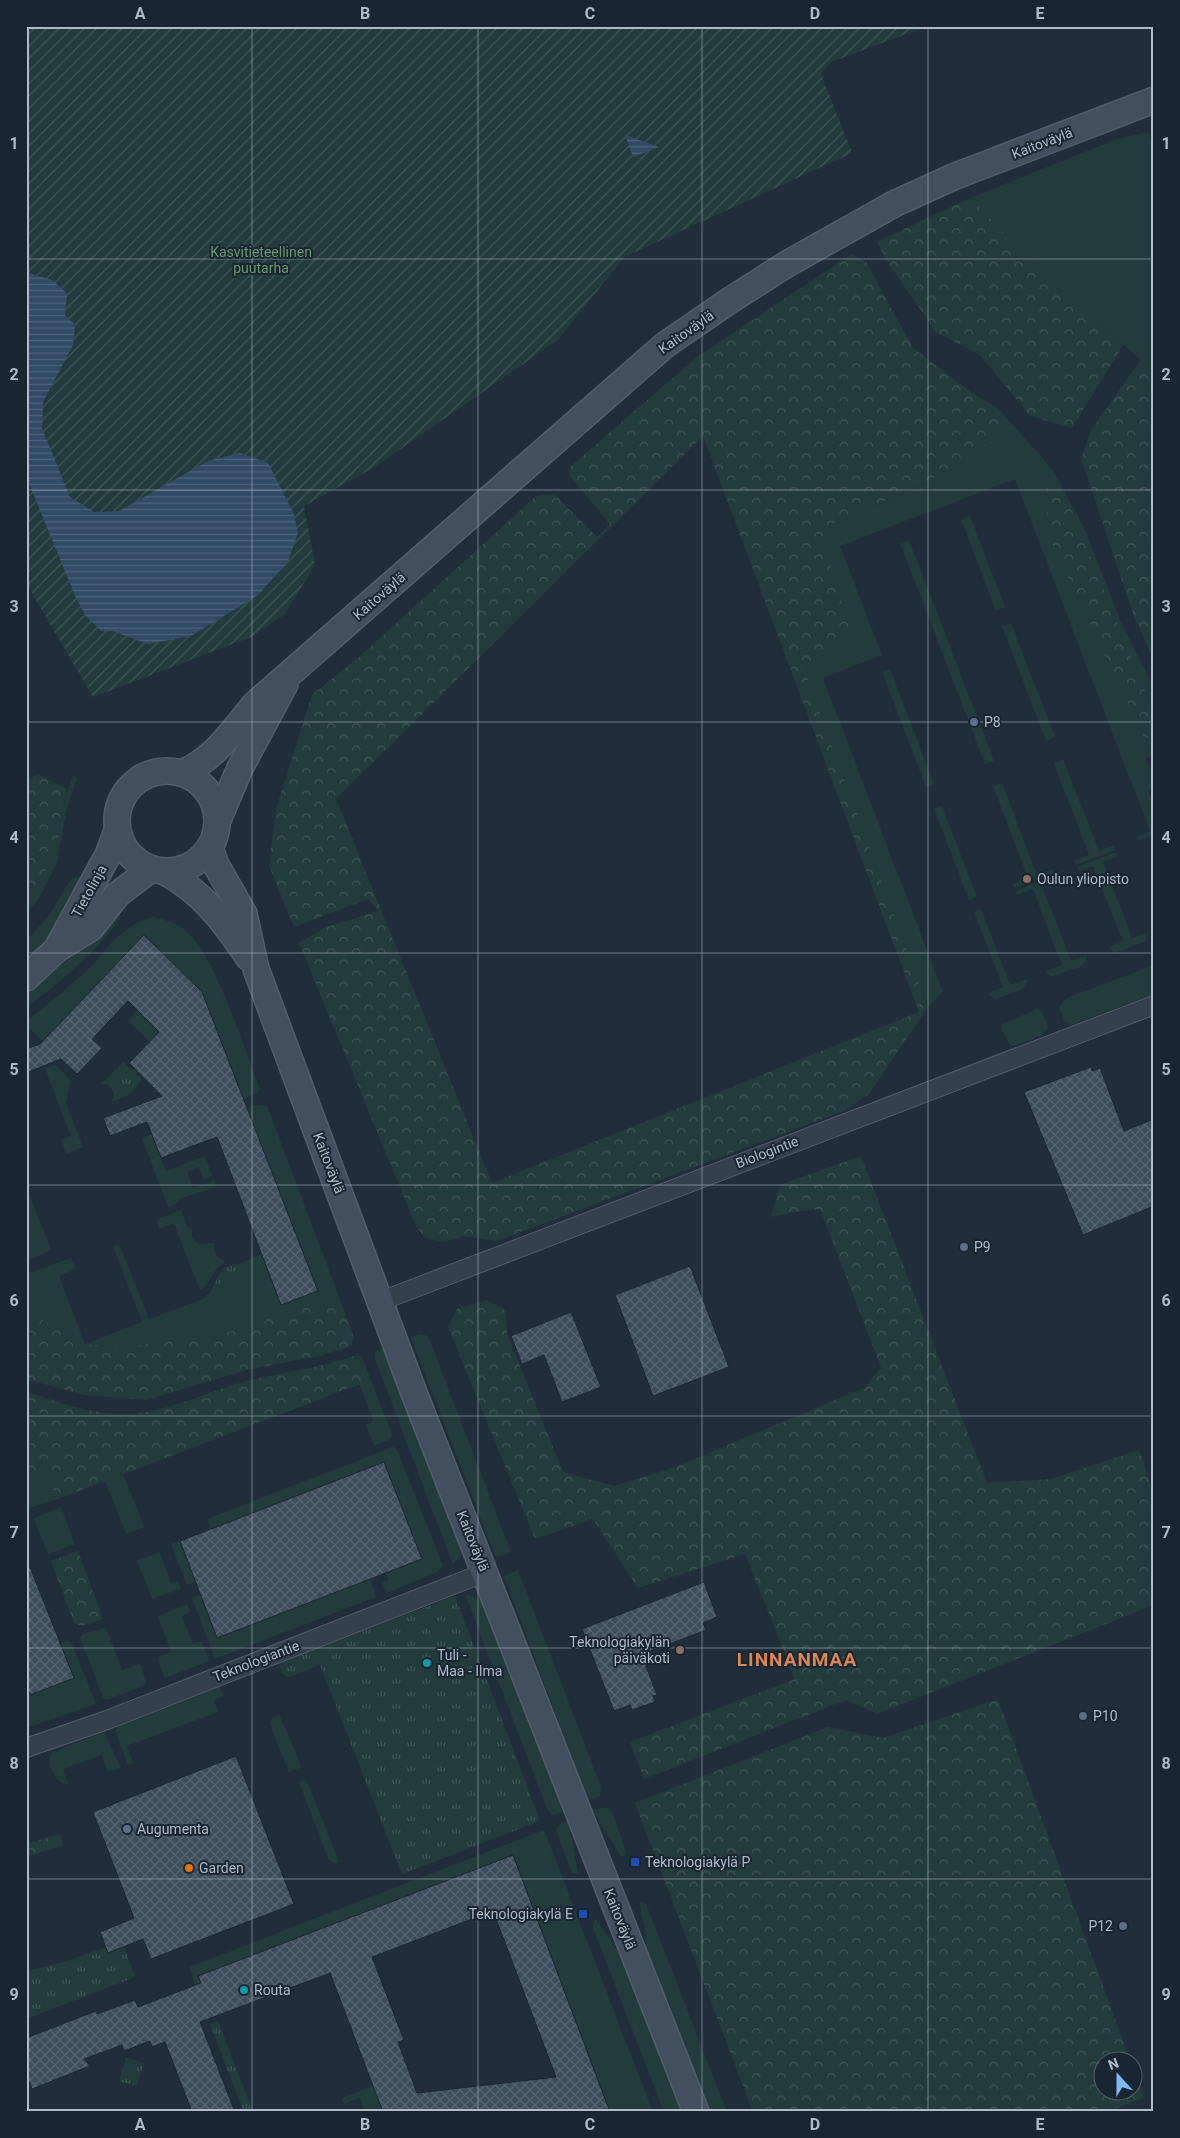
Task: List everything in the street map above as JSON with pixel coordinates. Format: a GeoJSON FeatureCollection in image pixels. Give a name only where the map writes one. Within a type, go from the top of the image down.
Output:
{"type":"FeatureCollection","features":[{"type":"Feature","properties":{"kind":"street","name":"Kaitoväylä"},"geometry":{"type":"LineString","coordinates":[[182,773],[201,764],[213,754],[256,704],[665,345],[787,264],[894,204],[953,177],[1154,100]]}},
{"type":"Feature","properties":{"kind":"street","name":"Kaitoväylä"},"geometry":{"type":"LineString","coordinates":[[217,822],[240,768],[289,675]]}},
{"type":"Feature","properties":{"kind":"street"},"geometry":{"type":"LineString","coordinates":[[156,772],[182,773],[199,782],[211,797],[216,809],[217,822],[210,848],[202,858],[191,866],[178,871],[158,871],[139,864],[129,855],[117,831],[119,806],[133,784],[144,776],[156,772]]}},
{"type":"Feature","properties":{"kind":"street","name":"Tietolinja"},"geometry":{"type":"LineString","coordinates":[[57,949],[108,855],[117,831]]}},
{"type":"Feature","properties":{"kind":"street","name":"Kaitoväylä"},"geometry":{"type":"LineString","coordinates":[[210,848],[216,864],[244,914],[256,969],[414,1393],[486,1572],[696,2112]]}},
{"type":"Feature","properties":{"kind":"street","name":"Kaitoväylä"},"geometry":{"type":"LineString","coordinates":[[158,871],[187,884],[207,902],[225,923],[256,969]]}},
{"type":"Feature","properties":{"kind":"street","name":"Tietolinja"},"geometry":{"type":"LineString","coordinates":[[26,978],[57,949],[90,928],[117,895],[158,871]]}},
{"type":"Feature","properties":{"kind":"street","name":"Biologintie"},"geometry":{"type":"LineString","coordinates":[[381,1301],[1154,1005]]}},
{"type":"Feature","properties":{"kind":"street","name":"Teknologiantie"},"geometry":{"type":"LineString","coordinates":[[26,1748],[123,1713],[486,1572]]}},
{"type":"Feature","properties":{"kind":"green space","name":"Kasvitieteellinen puutarha"},"geometry":{"type":"Polygon","coordinates":[[[26,26],[928,26],[831,62],[821,74],[852,153],[624,257],[558,340],[373,468],[304,506],[315,565],[285,614],[251,637],[93,697],[26,583],[26,26]]]}},
{"type":"Feature","properties":{"kind":"green space"},"geometry":{"type":"Polygon","coordinates":[[[1148,132],[1154,147],[1154,379],[1141,360],[1059,289],[970,198],[1117,139],[1148,132]]]}},
{"type":"Feature","properties":{"kind":"green space"},"geometry":{"type":"Polygon","coordinates":[[[970,198],[1059,289],[1123,345],[1072,428],[1030,416],[980,355],[936,332],[887,261],[877,242],[970,198]]]}},
{"type":"Feature","properties":{"kind":"green space"},"geometry":{"type":"Polygon","coordinates":[[[852,254],[866,262],[913,348],[972,393],[998,408],[1002,433],[987,447],[968,460],[922,484],[833,524],[823,541],[852,631],[806,664],[809,683],[928,1007],[869,1094],[846,1110],[497,1241],[465,1236],[444,1242],[425,1238],[416,1226],[299,943],[324,928],[378,911],[368,899],[294,927],[269,866],[276,809],[312,695],[359,657],[536,496],[554,494],[597,537],[610,524],[570,476],[570,467],[697,357],[852,254]],[[703,436],[336,799],[492,1183],[919,1012],[703,436]]]}},
{"type":"Feature","properties":{"kind":"green space"},"geometry":{"type":"Polygon","coordinates":[[[1141,360],[1154,379],[1154,660],[1134,616],[1081,458],[1091,430],[1141,360]]]}},
{"type":"Feature","properties":{"kind":"green space"},"geometry":{"type":"Polygon","coordinates":[[[998,408],[1053,470],[1086,532],[1120,620],[1154,688],[1154,755],[1146,758],[1154,778],[1154,787],[1148,790],[1154,806],[1154,835],[1138,841],[1136,837],[1150,831],[1015,479],[840,546],[882,655],[823,678],[943,992],[928,1007],[809,683],[806,663],[852,631],[823,541],[833,524],[923,484],[968,460],[987,447],[1002,433],[998,408]]]}},
{"type":"Feature","properties":{"kind":"green space"},"geometry":{"type":"Polygon","coordinates":[[[1045,476],[1066,497],[1154,713],[1154,739],[1144,737],[1049,537],[1045,476]]]}},
{"type":"Feature","properties":{"kind":"green space"},"geometry":{"type":"Polygon","coordinates":[[[970,516],[1005,607],[996,611],[961,519],[970,516]]]}},
{"type":"Feature","properties":{"kind":"green space"},"geometry":{"type":"Polygon","coordinates":[[[909,540],[994,761],[985,764],[900,543],[909,540]]]}},
{"type":"Feature","properties":{"kind":"green space"},"geometry":{"type":"Polygon","coordinates":[[[1011,623],[1055,737],[1046,741],[1002,626],[1011,623]]]}},
{"type":"Feature","properties":{"kind":"green space"},"geometry":{"type":"Polygon","coordinates":[[[890,669],[934,784],[926,787],[882,672],[890,669]]]}},
{"type":"Feature","properties":{"kind":"green space"},"geometry":{"type":"Polygon","coordinates":[[[1063,760],[1099,851],[1114,845],[1115,850],[1076,865],[1074,861],[1089,855],[1054,763],[1063,760]]]}},
{"type":"Feature","properties":{"kind":"green space"},"geometry":{"type":"Polygon","coordinates":[[[38,774],[67,789],[61,813],[57,853],[40,881],[26,893],[26,781],[38,774]]]}},
{"type":"Feature","properties":{"kind":"green space"},"geometry":{"type":"Polygon","coordinates":[[[73,775],[77,778],[67,808],[57,863],[40,896],[26,915],[26,893],[40,881],[57,853],[61,813],[73,775]]]}},
{"type":"Feature","properties":{"kind":"green space"},"geometry":{"type":"Polygon","coordinates":[[[1002,783],[1037,875],[1053,869],[1054,873],[1014,888],[1013,884],[1028,878],[993,786],[1002,783]]]}},
{"type":"Feature","properties":{"kind":"green space"},"geometry":{"type":"Polygon","coordinates":[[[942,806],[977,897],[969,900],[934,809],[942,806]]]}},
{"type":"Feature","properties":{"kind":"green space"},"geometry":{"type":"Polygon","coordinates":[[[1116,852],[1118,856],[1103,862],[1132,938],[1148,932],[1146,941],[1115,953],[1109,947],[1123,941],[1093,866],[1078,871],[1077,867],[1116,852]]]}},
{"type":"Feature","properties":{"kind":"green space"},"geometry":{"type":"Polygon","coordinates":[[[1055,875],[1057,879],[1042,886],[1071,961],[1086,956],[1087,961],[1080,967],[1051,977],[1046,971],[1062,965],[1033,889],[1017,895],[1016,891],[1055,875]]]}},
{"type":"Feature","properties":{"kind":"green space"},"geometry":{"type":"Polygon","coordinates":[[[83,877],[59,928],[26,962],[26,941],[47,918],[72,878],[83,877]]]}},
{"type":"Feature","properties":{"kind":"green space"},"geometry":{"type":"Polygon","coordinates":[[[121,907],[119,917],[98,945],[66,976],[26,1007],[26,994],[71,957],[121,907]]]}},
{"type":"Feature","properties":{"kind":"green space"},"geometry":{"type":"Polygon","coordinates":[[[981,909],[1010,985],[1027,979],[1023,989],[996,999],[987,994],[1003,987],[974,912],[981,909]]]}},
{"type":"Feature","properties":{"kind":"green space"},"geometry":{"type":"Polygon","coordinates":[[[153,917],[178,925],[185,930],[196,942],[207,960],[238,1028],[260,1089],[257,1093],[244,1099],[202,992],[144,936],[43,1041],[26,1025],[26,1020],[72,984],[124,931],[142,920],[153,917]]]}},
{"type":"Feature","properties":{"kind":"green space"},"geometry":{"type":"Polygon","coordinates":[[[1154,965],[1154,994],[1071,1025],[1064,1021],[1059,1007],[1067,998],[1154,965]]]}},
{"type":"Feature","properties":{"kind":"green space"},"geometry":{"type":"Polygon","coordinates":[[[1037,1009],[1042,1012],[1048,1027],[1042,1035],[1014,1046],[1008,1043],[1002,1029],[1002,1024],[1037,1009]]]}},
{"type":"Feature","properties":{"kind":"green space"},"geometry":{"type":"Polygon","coordinates":[[[137,1010],[162,1034],[151,1043],[128,1021],[137,1010]]]}},
{"type":"Feature","properties":{"kind":"green space"},"geometry":{"type":"Polygon","coordinates":[[[123,1062],[133,1071],[135,1068],[138,1072],[136,1074],[142,1080],[130,1094],[111,1102],[115,1094],[108,1084],[101,1084],[123,1062]]]}},
{"type":"Feature","properties":{"kind":"green space"},"geometry":{"type":"Polygon","coordinates":[[[57,1066],[70,1080],[66,1104],[83,1147],[66,1154],[61,1140],[71,1136],[45,1068],[57,1066]]]}},
{"type":"Feature","properties":{"kind":"green space"},"geometry":{"type":"Polygon","coordinates":[[[254,1105],[267,1106],[343,1307],[304,1306],[228,1332],[134,1346],[85,1345],[26,1310],[26,1274],[71,1258],[76,1269],[59,1276],[85,1344],[142,1322],[113,1246],[119,1244],[149,1319],[203,1299],[210,1293],[214,1285],[222,1288],[242,1266],[238,1264],[262,1254],[281,1305],[317,1291],[247,1107],[254,1105]]]}},
{"type":"Feature","properties":{"kind":"green space"},"geometry":{"type":"Polygon","coordinates":[[[152,1134],[166,1171],[205,1156],[212,1175],[204,1179],[199,1167],[187,1172],[193,1188],[215,1180],[216,1187],[179,1199],[179,1202],[168,1207],[142,1138],[152,1134]]]}},
{"type":"Feature","properties":{"kind":"green space"},"geometry":{"type":"Polygon","coordinates":[[[861,1156],[987,1483],[1051,1479],[1139,1450],[1154,1492],[1154,1605],[877,1714],[846,1700],[644,1779],[630,1742],[795,1679],[745,1554],[638,1588],[593,1519],[535,1539],[448,1327],[457,1309],[487,1300],[506,1311],[507,1334],[563,1472],[614,1486],[673,1468],[866,1387],[881,1367],[820,1209],[771,1217],[780,1185],[861,1156]]]}},
{"type":"Feature","properties":{"kind":"green space"},"geometry":{"type":"Polygon","coordinates":[[[26,1185],[51,1250],[26,1261],[26,1185]]]}},
{"type":"Feature","properties":{"kind":"green space"},"geometry":{"type":"Polygon","coordinates":[[[181,1210],[187,1227],[192,1230],[192,1237],[195,1241],[200,1244],[214,1243],[216,1256],[226,1262],[217,1268],[208,1284],[200,1290],[174,1223],[160,1229],[157,1222],[160,1218],[181,1210]]]}},
{"type":"Feature","properties":{"kind":"green space"},"geometry":{"type":"Polygon","coordinates":[[[234,1264],[242,1266],[245,1271],[241,1282],[230,1288],[214,1285],[222,1269],[234,1264]]]}},
{"type":"Feature","properties":{"kind":"green space"},"geometry":{"type":"Polygon","coordinates":[[[304,1306],[343,1307],[354,1338],[351,1346],[323,1355],[246,1370],[147,1400],[84,1395],[26,1379],[26,1310],[85,1345],[134,1346],[228,1332],[304,1306]]]}},
{"type":"Feature","properties":{"kind":"green space"},"geometry":{"type":"Polygon","coordinates":[[[419,1334],[428,1336],[510,1549],[509,1553],[498,1557],[495,1555],[411,1337],[419,1334]]]}},
{"type":"Feature","properties":{"kind":"green space"},"geometry":{"type":"Polygon","coordinates":[[[387,1346],[463,1545],[463,1553],[453,1565],[375,1358],[375,1352],[387,1346]]]}},
{"type":"Feature","properties":{"kind":"green space"},"geometry":{"type":"Polygon","coordinates":[[[359,1355],[362,1357],[392,1434],[391,1439],[374,1446],[366,1425],[371,1423],[373,1419],[360,1386],[363,1384],[354,1356],[359,1355]]]}},
{"type":"Feature","properties":{"kind":"green space"},"geometry":{"type":"Polygon","coordinates":[[[354,1356],[363,1384],[58,1499],[44,1472],[26,1475],[26,1392],[97,1412],[138,1413],[155,1411],[235,1384],[315,1367],[354,1356]]]}},
{"type":"Feature","properties":{"kind":"green space"},"geometry":{"type":"Polygon","coordinates":[[[393,1447],[397,1449],[442,1563],[443,1566],[436,1573],[386,1593],[382,1582],[389,1580],[386,1573],[422,1559],[407,1520],[389,1527],[398,1498],[384,1462],[211,1529],[207,1519],[393,1447]]]}},
{"type":"Feature","properties":{"kind":"green space"},"geometry":{"type":"Polygon","coordinates":[[[44,1472],[58,1499],[29,1508],[26,1500],[26,1475],[44,1472]]]}},
{"type":"Feature","properties":{"kind":"green space"},"geometry":{"type":"Polygon","coordinates":[[[123,1474],[144,1527],[126,1534],[105,1481],[123,1474]]]}},
{"type":"Feature","properties":{"kind":"green space"},"geometry":{"type":"Polygon","coordinates":[[[61,1507],[75,1544],[48,1554],[34,1518],[61,1507]]]}},
{"type":"Feature","properties":{"kind":"green space"},"geometry":{"type":"Polygon","coordinates":[[[180,1541],[194,1577],[230,1562],[232,1567],[187,1585],[171,1544],[180,1541]]]}},
{"type":"Feature","properties":{"kind":"green space"},"geometry":{"type":"Polygon","coordinates":[[[78,1551],[103,1619],[82,1626],[74,1623],[51,1561],[78,1551]]]}},
{"type":"Feature","properties":{"kind":"green space"},"geometry":{"type":"Polygon","coordinates":[[[160,1552],[171,1583],[178,1581],[181,1589],[152,1599],[137,1561],[160,1552]]]}},
{"type":"Feature","properties":{"kind":"green space"},"geometry":{"type":"Polygon","coordinates":[[[518,1570],[601,1787],[600,1796],[588,1801],[504,1576],[518,1570]]]}},
{"type":"Feature","properties":{"kind":"green space"},"geometry":{"type":"Polygon","coordinates":[[[370,1579],[376,1597],[215,1659],[192,1598],[237,1581],[239,1587],[202,1601],[217,1638],[370,1579]]]}},
{"type":"Feature","properties":{"kind":"green space"},"geometry":{"type":"Polygon","coordinates":[[[465,1594],[481,1600],[487,1606],[565,1807],[564,1812],[552,1815],[548,1811],[465,1594]]]}},
{"type":"Feature","properties":{"kind":"green space"},"geometry":{"type":"Polygon","coordinates":[[[455,1596],[539,1818],[537,1822],[402,1874],[320,1665],[289,1677],[282,1674],[280,1666],[282,1662],[455,1596]]]}},
{"type":"Feature","properties":{"kind":"green space"},"geometry":{"type":"Polygon","coordinates":[[[187,1604],[190,1612],[182,1616],[193,1644],[202,1641],[209,1661],[165,1678],[157,1658],[171,1652],[158,1616],[187,1604]]]}},
{"type":"Feature","properties":{"kind":"green space"},"geometry":{"type":"Polygon","coordinates":[[[106,1627],[122,1670],[140,1664],[146,1681],[145,1685],[107,1700],[103,1698],[80,1638],[82,1635],[106,1627]]]}},
{"type":"Feature","properties":{"kind":"green space"},"geometry":{"type":"Polygon","coordinates":[[[68,1640],[71,1642],[95,1701],[94,1705],[26,1728],[26,1683],[74,1678],[61,1643],[68,1640]]]}},
{"type":"Feature","properties":{"kind":"green space"},"geometry":{"type":"Polygon","coordinates":[[[220,1687],[224,1696],[214,1700],[218,1712],[127,1746],[133,1763],[128,1765],[115,1731],[118,1726],[220,1687]]]}},
{"type":"Feature","properties":{"kind":"green space"},"geometry":{"type":"Polygon","coordinates":[[[998,1699],[1126,2050],[1092,2050],[1092,2100],[1139,2100],[1106,2112],[753,2112],[635,1803],[828,1727],[883,1738],[998,1699]]]}},
{"type":"Feature","properties":{"kind":"green space"},"geometry":{"type":"Polygon","coordinates":[[[279,1714],[302,1767],[289,1772],[270,1724],[271,1719],[279,1714]]]}},
{"type":"Feature","properties":{"kind":"green space"},"geometry":{"type":"Polygon","coordinates":[[[104,1732],[121,1768],[108,1772],[102,1755],[63,1769],[68,1784],[55,1777],[50,1763],[51,1753],[104,1732]]]}},
{"type":"Feature","properties":{"kind":"green space"},"geometry":{"type":"Polygon","coordinates":[[[306,1779],[339,1861],[338,1863],[334,1863],[328,1858],[299,1782],[306,1779]]]}},
{"type":"Feature","properties":{"kind":"green space"},"geometry":{"type":"Polygon","coordinates":[[[609,1808],[612,1812],[626,1851],[625,1855],[621,1857],[593,1810],[609,1808]]]}},
{"type":"Feature","properties":{"kind":"green space"},"geometry":{"type":"Polygon","coordinates":[[[568,1821],[578,1873],[572,1873],[556,1830],[559,1825],[568,1821]]]}},
{"type":"Feature","properties":{"kind":"green space"},"geometry":{"type":"Polygon","coordinates":[[[544,1830],[653,2112],[610,2112],[513,1856],[327,1926],[329,1933],[312,1933],[198,1976],[208,2004],[203,2006],[189,1967],[544,1830]]]}},
{"type":"Feature","properties":{"kind":"green space"},"geometry":{"type":"Polygon","coordinates":[[[60,1834],[63,1845],[26,1857],[26,1844],[60,1834]]]}},
{"type":"Feature","properties":{"kind":"green space"},"geometry":{"type":"Polygon","coordinates":[[[640,1903],[646,1904],[727,2112],[708,2112],[649,1958],[640,1903]]]}},
{"type":"Feature","properties":{"kind":"green space"},"geometry":{"type":"Polygon","coordinates":[[[595,1918],[622,1957],[682,2112],[664,2112],[593,1928],[595,1918]]]}},
{"type":"Feature","properties":{"kind":"green space"},"geometry":{"type":"Polygon","coordinates":[[[106,1947],[124,1947],[135,1977],[26,2019],[26,1971],[64,1962],[106,1947]]]}},
{"type":"Feature","properties":{"kind":"green space"},"geometry":{"type":"Polygon","coordinates":[[[218,2021],[253,2112],[244,2112],[210,2024],[218,2021]]]}},
{"type":"Feature","properties":{"kind":"green space"},"geometry":{"type":"Polygon","coordinates":[[[126,2058],[144,2063],[137,2086],[119,2081],[126,2058]]]}},
{"type":"Feature","properties":{"kind":"green space"},"geometry":{"type":"Polygon","coordinates":[[[373,2086],[383,2112],[365,2112],[360,2098],[344,2104],[342,2098],[373,2086]]]}},
{"type":"Feature","properties":{"kind":"water"},"geometry":{"type":"Polygon","coordinates":[[[625,135],[659,147],[633,157],[625,135]]]}},
{"type":"Feature","properties":{"kind":"water"},"geometry":{"type":"Polygon","coordinates":[[[26,272],[52,280],[67,293],[65,316],[75,324],[73,345],[43,402],[42,428],[70,497],[94,512],[119,511],[208,461],[240,453],[268,463],[294,514],[298,533],[288,561],[257,596],[191,636],[148,644],[112,631],[101,631],[86,616],[76,598],[26,476],[26,272]]]}},
{"type":"Feature","properties":{"kind":"building"},"geometry":{"type":"Polygon","coordinates":[[[144,935],[202,992],[318,1291],[281,1305],[217,1137],[161,1158],[147,1122],[110,1136],[103,1118],[162,1096],[129,1063],[159,1032],[128,1001],[92,1039],[102,1048],[77,1074],[61,1059],[26,1073],[26,1049],[40,1044],[144,935]]]}},
{"type":"Feature","properties":{"kind":"building"},"geometry":{"type":"Polygon","coordinates":[[[1091,1067],[1092,1071],[1100,1068],[1124,1131],[1154,1119],[1154,1206],[1083,1235],[1024,1092],[1091,1067]]]}},
{"type":"Feature","properties":{"kind":"building"},"geometry":{"type":"Polygon","coordinates":[[[690,1266],[729,1367],[653,1396],[615,1295],[690,1266]]]}},
{"type":"Feature","properties":{"kind":"building"},"geometry":{"type":"Polygon","coordinates":[[[571,1312],[601,1387],[562,1402],[544,1355],[522,1364],[511,1336],[571,1312]]]}},
{"type":"Feature","properties":{"kind":"building"},"geometry":{"type":"Polygon","coordinates":[[[384,1462],[422,1559],[217,1638],[180,1541],[384,1462]]]}},
{"type":"Feature","properties":{"kind":"building"},"geometry":{"type":"Polygon","coordinates":[[[26,1557],[74,1678],[30,1695],[26,1683],[26,1557]]]}},
{"type":"Feature","properties":{"kind":"building"},"geometry":{"type":"Polygon","coordinates":[[[704,1582],[717,1617],[703,1623],[706,1630],[651,1651],[646,1666],[657,1695],[653,1696],[655,1702],[632,1710],[630,1705],[614,1711],[582,1629],[704,1582]]]}},
{"type":"Feature","properties":{"kind":"building"},"geometry":{"type":"Polygon","coordinates":[[[236,1756],[294,1904],[151,1959],[143,1939],[108,1953],[100,1932],[134,1918],[93,1812],[236,1756]]]}},
{"type":"Feature","properties":{"kind":"building","name":"Routa"},"geometry":{"type":"Polygon","coordinates":[[[513,1855],[610,2112],[383,2112],[330,1973],[200,2022],[235,2112],[192,2112],[165,2042],[152,2047],[150,2041],[124,2051],[122,2045],[84,2059],[90,2066],[32,2089],[26,2074],[26,2038],[96,2011],[97,2014],[135,2000],[138,2007],[201,1983],[198,1976],[513,1855]],[[493,1911],[372,1957],[404,2040],[398,2042],[417,2093],[556,2077],[493,1911]]]}},
{"type":"Feature","properties":{"kind":"place","name":"P8"},"geometry":{"type":"Point","coordinates":[974,722]}},
{"type":"Feature","properties":{"kind":"place","name":"Oulun yliopisto"},"geometry":{"type":"Point","coordinates":[1027,879]}},
{"type":"Feature","properties":{"kind":"place","name":"P9"},"geometry":{"type":"Point","coordinates":[964,1247]}},
{"type":"Feature","properties":{"kind":"place","name":"Teknologiakylän päiväkoti"},"geometry":{"type":"Point","coordinates":[680,1650]}},
{"type":"Feature","properties":{"kind":"place","name":"Tuli - Maa - Ilma"},"geometry":{"type":"Point","coordinates":[427,1663]}},
{"type":"Feature","properties":{"kind":"place","name":"P10"},"geometry":{"type":"Point","coordinates":[1083,1716]}},
{"type":"Feature","properties":{"kind":"place","name":"Augumenta"},"geometry":{"type":"Point","coordinates":[127,1829]}},
{"type":"Feature","properties":{"kind":"place","name":"Teknologiakylä P"},"geometry":{"type":"Point","coordinates":[635,1862]}},
{"type":"Feature","properties":{"kind":"place","name":"Garden"},"geometry":{"type":"Point","coordinates":[189,1868]}},
{"type":"Feature","properties":{"kind":"place","name":"Teknologiakylä E"},"geometry":{"type":"Point","coordinates":[583,1914]}},
{"type":"Feature","properties":{"kind":"place","name":"P12"},"geometry":{"type":"Point","coordinates":[1123,1926]}},
{"type":"Feature","properties":{"kind":"place","name":"Routa"},"geometry":{"type":"Point","coordinates":[244,1990]}},
{"type":"Feature","properties":{"kind":"district","name":"LINNANMAA"},"geometry":{"type":"Point","coordinates":[797,1659]}}]}
